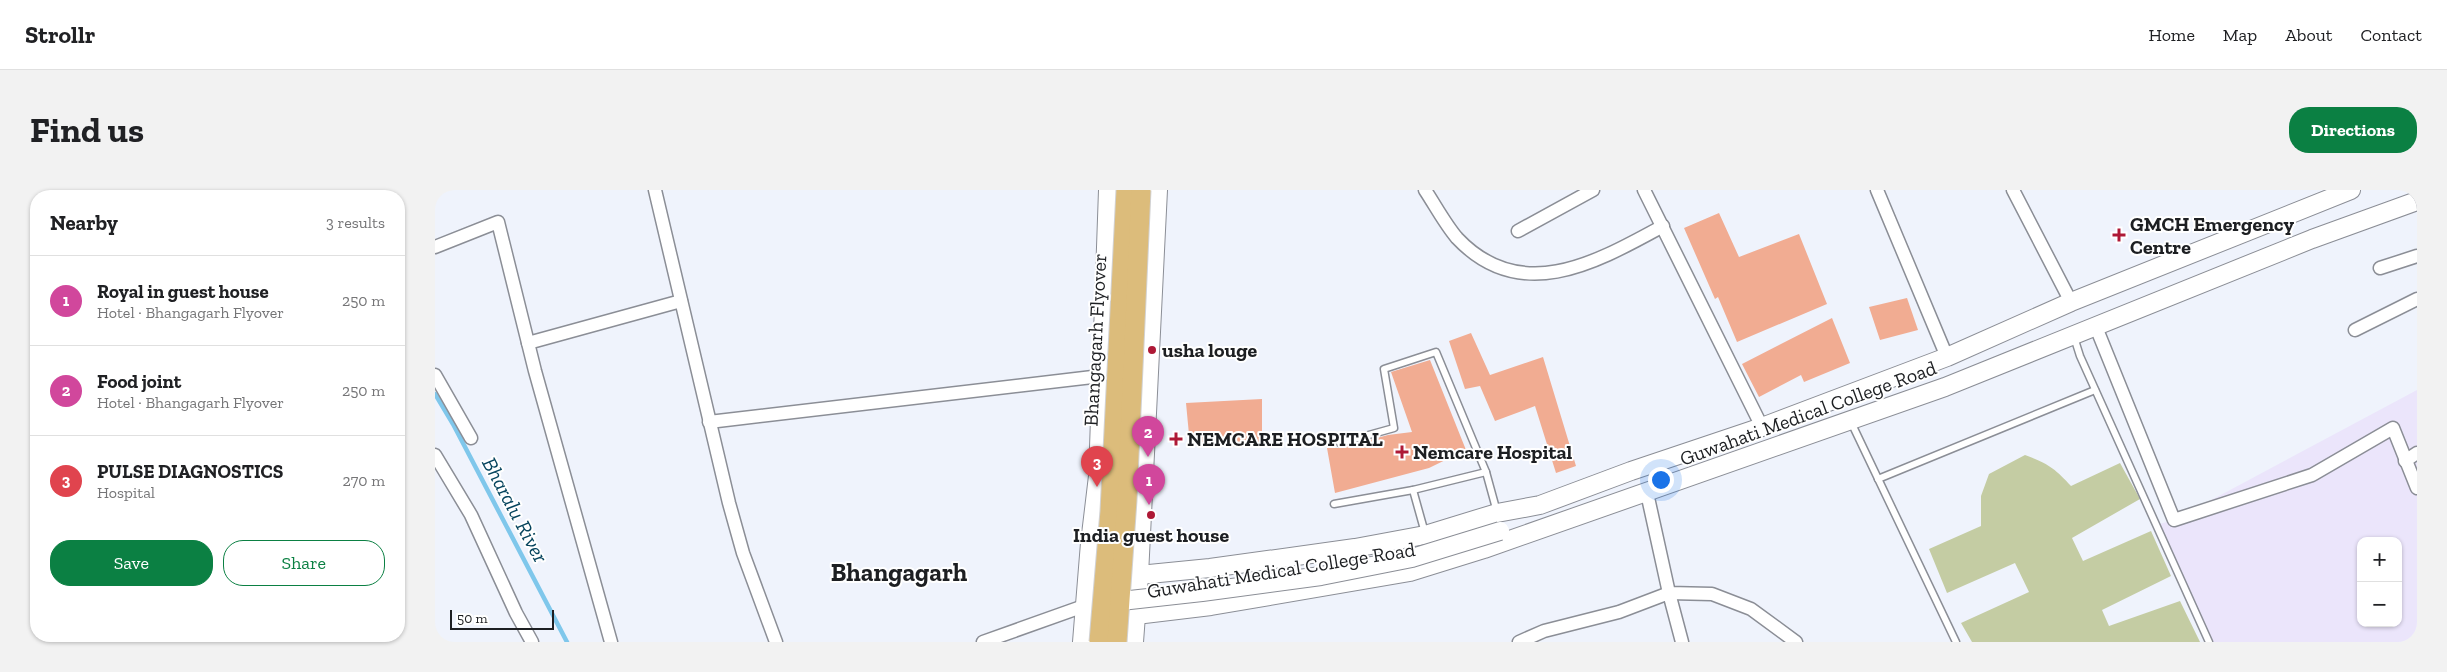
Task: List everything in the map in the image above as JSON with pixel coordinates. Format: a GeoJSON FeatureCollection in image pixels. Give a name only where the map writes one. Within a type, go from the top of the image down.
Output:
{"type":"FeatureCollection","features":[{"type":"Feature","properties":{"kind":"main road"},"geometry":{"type":"LineString","coordinates":[[1082,642],[1098,476],[1108,190]]}},
{"type":"Feature","properties":{"kind":"main road","name":"Bhangagarh Flyover"},"geometry":{"type":"LineString","coordinates":[[1099,642],[1110,511],[1126,190]]}},
{"type":"Feature","properties":{"kind":"main road","name":"Bhangagarh Flyover"},"geometry":{"type":"LineString","coordinates":[[1117,642],[1121,601],[1141,190]]}},
{"type":"Feature","properties":{"kind":"main road"},"geometry":{"type":"LineString","coordinates":[[1134,642],[1158,190]]}},
{"type":"Feature","properties":{"kind":"main road","name":"Guwahati Medical College Road"},"geometry":{"type":"LineString","coordinates":[[1139,575],[1209,568],[1355,548],[1425,535],[1497,513],[1540,505],[1631,471],[1762,427],[1947,357],[2071,302],[2351,190]]}},
{"type":"Feature","properties":{"kind":"main road","name":"Guwahati Medical College Road"},"geometry":{"type":"LineString","coordinates":[[1136,615],[1211,606],[1410,572],[1647,493],[1945,387],[2312,239],[2417,201]]}},
{"type":"Feature","properties":{"kind":"main road"},"geometry":{"type":"LineString","coordinates":[[1121,601],[1321,576],[1412,558],[1526,522],[1540,505]]}},
{"type":"Feature","properties":{"kind":"main road"},"geometry":{"type":"LineString","coordinates":[[1526,522],[1548,527]]}},
{"type":"Feature","properties":{"kind":"main road"},"geometry":{"type":"LineString","coordinates":[[1091,536],[1140,536]]}},
{"type":"Feature","properties":{"kind":"street"},"geometry":{"type":"LineString","coordinates":[[655,190],[729,503],[743,553],[776,642]]}},
{"type":"Feature","properties":{"kind":"street"},"geometry":{"type":"LineString","coordinates":[[1425,190],[1457,237],[1487,263],[1516,272],[1558,272],[1590,264],[1663,226]]}},
{"type":"Feature","properties":{"kind":"street"},"geometry":{"type":"LineString","coordinates":[[1518,232],[1593,190]]}},
{"type":"Feature","properties":{"kind":"street"},"geometry":{"type":"LineString","coordinates":[[1644,190],[1762,427]]}},
{"type":"Feature","properties":{"kind":"street"},"geometry":{"type":"LineString","coordinates":[[1877,190],[1947,357]]}},
{"type":"Feature","properties":{"kind":"street"},"geometry":{"type":"LineString","coordinates":[[2013,190],[2071,302]]}},
{"type":"Feature","properties":{"kind":"street"},"geometry":{"type":"LineString","coordinates":[[435,246],[498,222],[528,343],[611,642]]}},
{"type":"Feature","properties":{"kind":"street"},"geometry":{"type":"LineString","coordinates":[[2381,268],[2417,256]]}},
{"type":"Feature","properties":{"kind":"street"},"geometry":{"type":"LineString","coordinates":[[2355,330],[2417,299]]}},
{"type":"Feature","properties":{"kind":"street"},"geometry":{"type":"LineString","coordinates":[[528,343],[681,301]]}},
{"type":"Feature","properties":{"kind":"street"},"geometry":{"type":"LineString","coordinates":[[2096,327],[2174,520],[2312,475],[2393,428],[2417,488]]}},
{"type":"Feature","properties":{"kind":"street"},"geometry":{"type":"LineString","coordinates":[[435,375],[471,438]]}},
{"type":"Feature","properties":{"kind":"street"},"geometry":{"type":"LineString","coordinates":[[709,422],[1101,376]]}},
{"type":"Feature","properties":{"kind":"street"},"geometry":{"type":"LineString","coordinates":[[2405,461],[2417,453]]}},
{"type":"Feature","properties":{"kind":"street"},"geometry":{"type":"LineString","coordinates":[[435,455],[471,516],[516,613],[532,642]]}},
{"type":"Feature","properties":{"kind":"street"},"geometry":{"type":"LineString","coordinates":[[1647,493],[1681,642]]}},
{"type":"Feature","properties":{"kind":"street"},"geometry":{"type":"LineString","coordinates":[[1519,642],[1544,631],[1619,612],[1669,594],[1712,594],[1751,609],[1796,642]]}},
{"type":"Feature","properties":{"kind":"street"},"geometry":{"type":"LineString","coordinates":[[983,642],[1084,606]]}},
{"type":"Feature","properties":{"kind":"lane"},"geometry":{"type":"LineString","coordinates":[[2073,335],[2079,356],[2209,642]]}},
{"type":"Feature","properties":{"kind":"lane"},"geometry":{"type":"LineString","coordinates":[[1340,443],[1394,428],[1384,369],[1437,352],[1486,472],[1497,513]]}},
{"type":"Feature","properties":{"kind":"lane"},"geometry":{"type":"LineString","coordinates":[[1878,479],[2095,390]]}},
{"type":"Feature","properties":{"kind":"lane"},"geometry":{"type":"LineString","coordinates":[[1851,420],[1956,642]]}},
{"type":"Feature","properties":{"kind":"lane"},"geometry":{"type":"LineString","coordinates":[[1334,504],[1413,490],[1486,472]]}},
{"type":"Feature","properties":{"kind":"lane"},"geometry":{"type":"LineString","coordinates":[[1413,490],[1425,535]]}},
{"type":"Feature","properties":{"kind":"shaded area"},"geometry":{"type":"Polygon","coordinates":[[[2417,390],[2417,642],[2209,642],[2156,525],[2174,520],[2417,390]]]}},
{"type":"Feature","properties":{"kind":"green space"},"geometry":{"type":"Polygon","coordinates":[[[2025,455],[2050,467],[2071,486],[2120,463],[2140,499],[2072,538],[2083,561],[2151,531],[2171,576],[2102,610],[2109,626],[2180,601],[2200,642],[1972,642],[1961,623],[2029,592],[2015,563],[1947,593],[1929,549],[1981,526],[1981,496],[1989,474],[2025,455]]]}},
{"type":"Feature","properties":{"kind":"building"},"geometry":{"type":"Polygon","coordinates":[[[1719,213],[1739,257],[1799,234],[1827,304],[1737,342],[1718,297],[1715,299],[1684,228],[1719,213]]]}},
{"type":"Feature","properties":{"kind":"building"},"geometry":{"type":"Polygon","coordinates":[[[1907,298],[1918,330],[1880,340],[1869,307],[1907,298]]]}},
{"type":"Feature","properties":{"kind":"building"},"geometry":{"type":"Polygon","coordinates":[[[1832,318],[1850,363],[1804,382],[1801,375],[1759,397],[1742,364],[1832,318]]]}},
{"type":"Feature","properties":{"kind":"building"},"geometry":{"type":"Polygon","coordinates":[[[1471,333],[1490,375],[1543,357],[1576,466],[1556,473],[1535,406],[1495,421],[1480,386],[1465,389],[1449,341],[1471,333]]]}},
{"type":"Feature","properties":{"kind":"building"},"geometry":{"type":"Polygon","coordinates":[[[1430,360],[1466,450],[1429,468],[1335,493],[1327,448],[1341,448],[1388,435],[1412,432],[1391,372],[1430,360]]]}},
{"type":"Feature","properties":{"kind":"building"},"geometry":{"type":"Polygon","coordinates":[[[1262,399],[1262,447],[1190,445],[1186,403],[1262,399]]]}},
{"type":"Feature","properties":{"kind":"waterway","name":"Bharalu River"},"geometry":{"type":"LineString","coordinates":[[435,394],[453,424],[567,642]]}},
{"type":"Feature","properties":{"kind":"place","name":"GMCH Emergency Centre"},"geometry":{"type":"Point","coordinates":[2119,235]}},
{"type":"Feature","properties":{"kind":"place","name":"usha louge"},"geometry":{"type":"Point","coordinates":[1152,350]}},
{"type":"Feature","properties":{"kind":"place","name":"NEMCARE HOSPITAL"},"geometry":{"type":"Point","coordinates":[1176,439]}},
{"type":"Feature","properties":{"kind":"place","name":"Nemcare Hospital"},"geometry":{"type":"Point","coordinates":[1402,452]}},
{"type":"Feature","properties":{"kind":"place","name":"Food joint"},"geometry":{"type":"Point","coordinates":[1148,457]}},
{"type":"Feature","properties":{"kind":"place","name":"PULSE DIAGNOSTICS"},"geometry":{"type":"Point","coordinates":[1097,487]}},
{"type":"Feature","properties":{"kind":"place","name":"Royal in guest house"},"geometry":{"type":"Point","coordinates":[1149,505]}},
{"type":"Feature","properties":{"kind":"place","name":"India guest house"},"geometry":{"type":"Point","coordinates":[1151,515]}},
{"type":"Feature","properties":{"kind":"district","name":"Bhangagarh"},"geometry":{"type":"Point","coordinates":[899,572]}}]}
